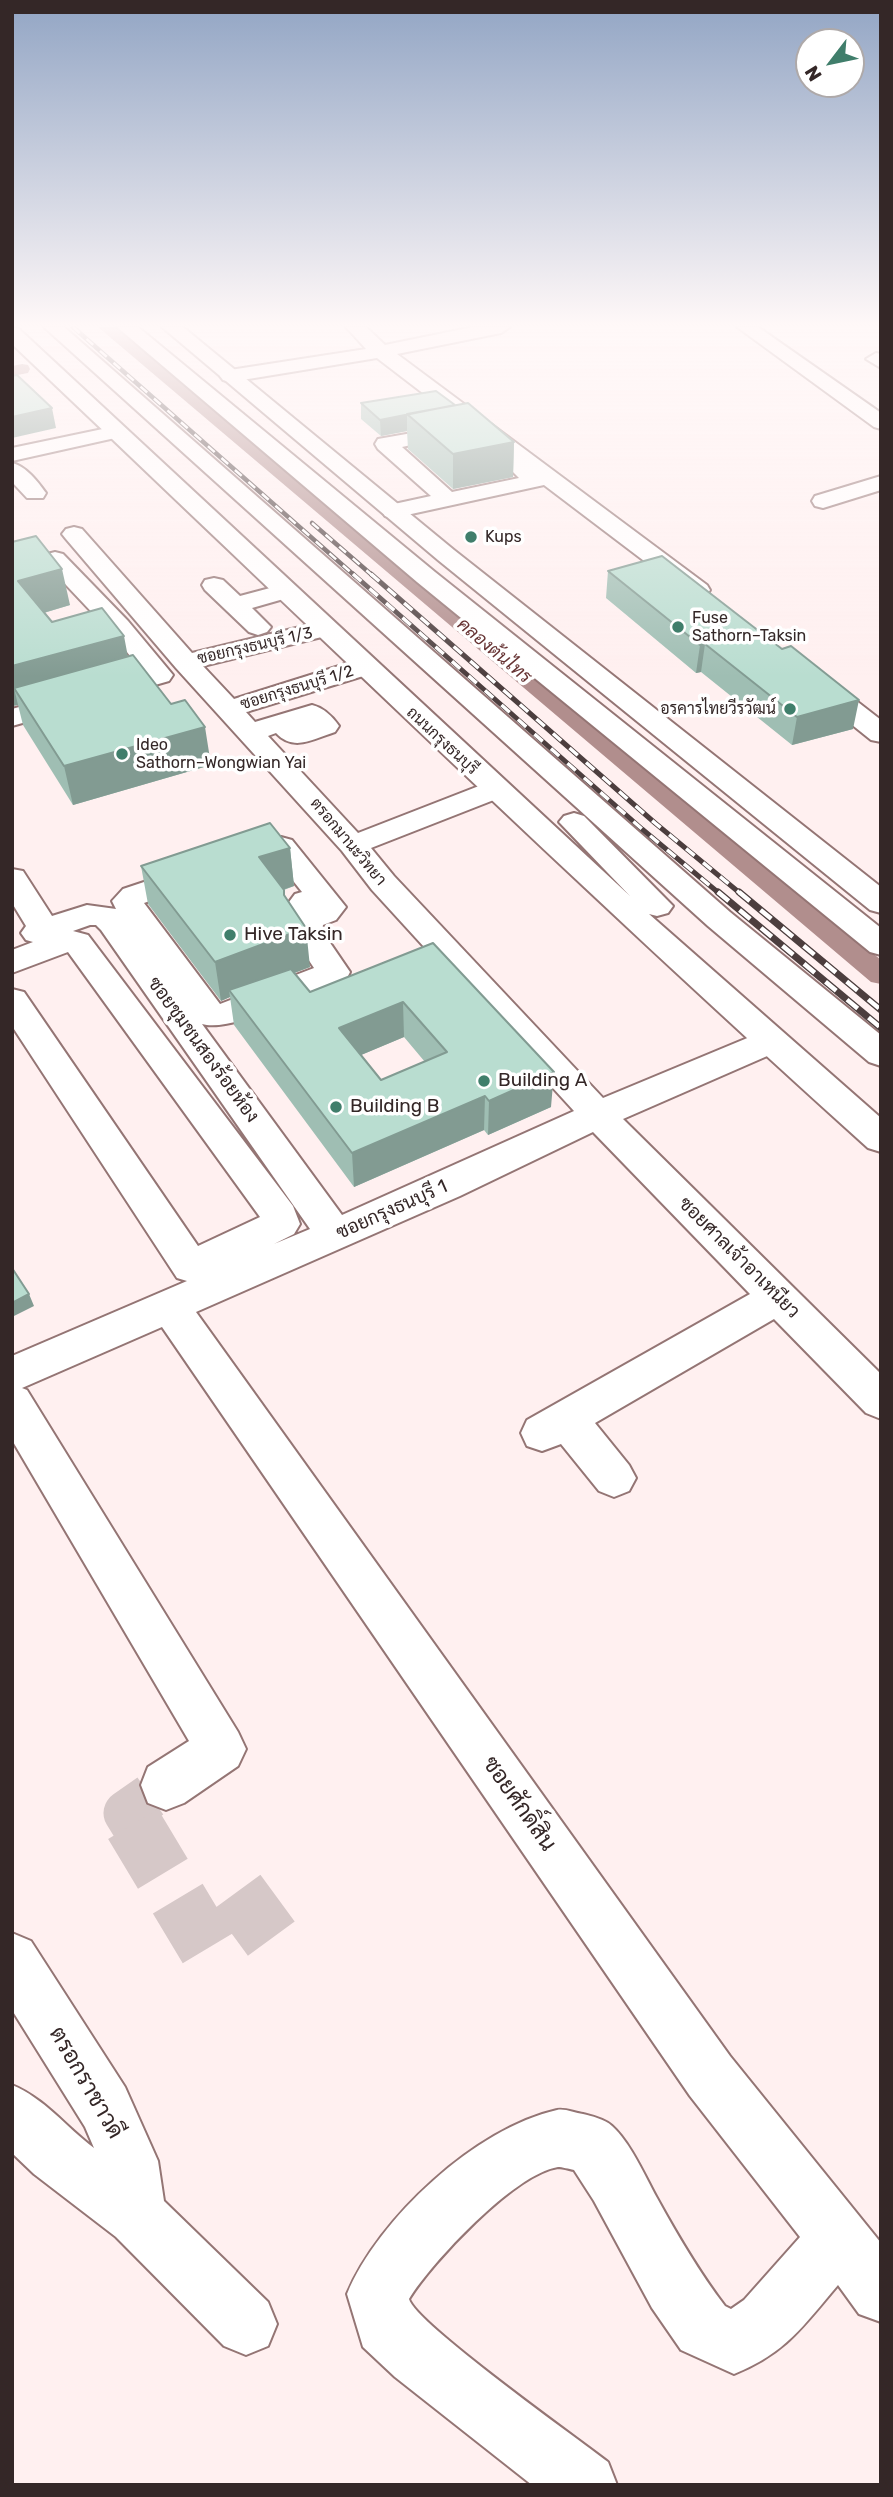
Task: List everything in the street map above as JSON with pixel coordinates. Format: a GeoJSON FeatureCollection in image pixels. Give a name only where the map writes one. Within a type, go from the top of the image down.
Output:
{"type":"FeatureCollection","features":[{"type":"Feature","properties":{"kind":"main road"},"geometry":{"type":"LineString","coordinates":[[12,455],[87,444]]}},
{"type":"Feature","properties":{"kind":"main road","name":"ถนนกรุงธนบุรี"},"geometry":{"type":"LineString","coordinates":[[129,444],[494,790],[769,1042],[881,1139]]}},
{"type":"Feature","properties":{"kind":"main road"},"geometry":{"type":"LineString","coordinates":[[133,444],[270,521]]}},
{"type":"Feature","properties":{"kind":"main road"},"geometry":{"type":"LineString","coordinates":[[183,444],[719,919],[881,1054]]}},
{"type":"Feature","properties":{"kind":"main road"},"geometry":{"type":"LineString","coordinates":[[266,444],[881,946]]}},
{"type":"Feature","properties":{"kind":"main road"},"geometry":{"type":"LineString","coordinates":[[311,444],[426,577]]}},
{"type":"Feature","properties":{"kind":"main road"},"geometry":{"type":"LineString","coordinates":[[312,444],[881,903]]}},
{"type":"Feature","properties":{"kind":"main road"},"geometry":{"type":"LineString","coordinates":[[388,444],[386,444],[448,500]]}},
{"type":"Feature","properties":{"kind":"main road"},"geometry":{"type":"LineString","coordinates":[[393,511],[535,481],[491,444]]}},
{"type":"Feature","properties":{"kind":"main road"},"geometry":{"type":"LineString","coordinates":[[503,444],[718,606]]}},
{"type":"Feature","properties":{"kind":"main road"},"geometry":{"type":"LineString","coordinates":[[12,469],[36,493]]}},
{"type":"Feature","properties":{"kind":"main road"},"geometry":{"type":"LineString","coordinates":[[823,501],[881,483]]}},
{"type":"Feature","properties":{"kind":"main road","name":"ตรอกมานะวิทยา"},"geometry":{"type":"LineString","coordinates":[[75,534],[118,615],[186,662],[354,845],[383,883],[597,1115]]}},
{"type":"Feature","properties":{"kind":"main road"},"geometry":{"type":"LineString","coordinates":[[12,570],[55,559],[118,615],[160,675],[12,718]]}},
{"type":"Feature","properties":{"kind":"main road"},"geometry":{"type":"LineString","coordinates":[[214,585],[258,627]]}},
{"type":"Feature","properties":{"kind":"main road"},"geometry":{"type":"LineString","coordinates":[[234,605],[285,591]]}},
{"type":"Feature","properties":{"kind":"main road","name":"ซอยกรุงธนบุรี 1/3"},"geometry":{"type":"LineString","coordinates":[[186,662],[325,629]]}},
{"type":"Feature","properties":{"kind":"main road"},"geometry":{"type":"LineString","coordinates":[[793,665],[881,734]]}},
{"type":"Feature","properties":{"kind":"main road","name":"ซอยกรุงธนบุรี 1/2"},"geometry":{"type":"LineString","coordinates":[[190,712],[226,705],[364,667]]}},
{"type":"Feature","properties":{"kind":"main road"},"geometry":{"type":"LineString","coordinates":[[453,683],[504,747],[550,797],[881,1130]]}},
{"type":"Feature","properties":{"kind":"main road"},"geometry":{"type":"LineString","coordinates":[[251,732],[281,722]]}},
{"type":"Feature","properties":{"kind":"main road"},"geometry":{"type":"LineString","coordinates":[[354,845],[494,790]]}},
{"type":"Feature","properties":{"kind":"main road"},"geometry":{"type":"LineString","coordinates":[[706,804],[881,926]]}},
{"type":"Feature","properties":{"kind":"main road"},"geometry":{"type":"LineString","coordinates":[[320,906],[281,846],[128,901],[206,1010],[214,1016],[334,972],[306,932],[320,906],[383,883]]}},
{"type":"Feature","properties":{"kind":"main road"},"geometry":{"type":"LineString","coordinates":[[12,878],[45,930]]}},
{"type":"Feature","properties":{"kind":"main road","name":"ซอยชุมชนสองร้อยห้อง"},"geometry":{"type":"LineString","coordinates":[[12,942],[87,915],[104,916],[112,923],[335,1235]]}},
{"type":"Feature","properties":{"kind":"main road"},"geometry":{"type":"LineString","coordinates":[[12,962],[66,941],[77,942],[280,1216],[282,1222],[278,1227],[189,1288]]}},
{"type":"Feature","properties":{"kind":"main road","name":"ซอยศักดิ์สิน"},"geometry":{"type":"LineString","coordinates":[[12,1000],[189,1288],[710,2076],[881,2292]]}},
{"type":"Feature","properties":{"kind":"main road","name":"ซอยกรุงธนบุรี 1"},"geometry":{"type":"LineString","coordinates":[[12,1374],[189,1288],[335,1235],[597,1115],[769,1042]]}},
{"type":"Feature","properties":{"kind":"main road","name":"ซอยศาลเจ้าอาเหนียว"},"geometry":{"type":"LineString","coordinates":[[597,1115],[881,1401]]}},
{"type":"Feature","properties":{"kind":"main road"},"geometry":{"type":"LineString","coordinates":[[614,1478],[554,1426],[778,1297]]}},
{"type":"Feature","properties":{"kind":"main road"},"geometry":{"type":"LineString","coordinates":[[12,1402],[221,1749],[166,1785]]}},
{"type":"Feature","properties":{"kind":"main road","name":"ตรอกราชาวดี"},"geometry":{"type":"LineString","coordinates":[[12,1960],[105,2107],[129,2161],[137,2216]]}},
{"type":"Feature","properties":{"kind":"main road"},"geometry":{"type":"LineString","coordinates":[[12,2113],[54,2154],[137,2216],[246,2324]]}},
{"type":"Feature","properties":{"kind":"main road"},"geometry":{"type":"LineString","coordinates":[[584,2485],[417,2355],[385,2325],[377,2294],[400,2258],[472,2185],[513,2156],[559,2138],[591,2145],[615,2180],[673,2287],[703,2328],[734,2343],[765,2322],[838,2239]]}},
{"type":"Feature","properties":{"kind":"building"},"geometry":{"type":"Polygon","coordinates":[[[441,444],[506,444],[453,454],[441,444]]]}},
{"type":"Feature","properties":{"kind":"building"},"geometry":{"type":"Polygon","coordinates":[[[36,536],[62,569],[18,581],[52,622],[102,608],[124,636],[12,666],[12,542],[36,536]]]}},
{"type":"Feature","properties":{"kind":"building"},"geometry":{"type":"Polygon","coordinates":[[[662,556],[782,649],[791,646],[859,700],[797,717],[705,644],[700,645],[608,571],[662,556]]]}},
{"type":"Feature","properties":{"kind":"building"},"geometry":{"type":"Polygon","coordinates":[[[133,655],[171,704],[185,700],[205,727],[64,766],[14,688],[133,655]]]}},
{"type":"Feature","properties":{"kind":"building"},"geometry":{"type":"Polygon","coordinates":[[[270,823],[290,848],[259,857],[284,890],[284,895],[306,928],[215,962],[141,866],[270,823]]]}},
{"type":"Feature","properties":{"kind":"building"},"geometry":{"type":"Polygon","coordinates":[[[433,943],[554,1072],[489,1101],[485,1096],[352,1153],[229,990],[291,969],[310,992],[433,943]],[[403,1002],[339,1028],[381,1080],[447,1052],[403,1002]]]}},
{"type":"Feature","properties":{"kind":"building"},"geometry":{"type":"Polygon","coordinates":[[[12,1268],[29,1294],[12,1303],[12,1268]]]}},
{"type":"Feature","properties":{"kind":"waterway","name":"คลองต้นไทร"},"geometry":{"type":"LineString","coordinates":[[245,444],[881,975]]}},
{"type":"Feature","properties":{"kind":"tunnel"},"geometry":{"type":"LineString","coordinates":[[134,1826],[126,1813],[166,1785]]}},
{"type":"Feature","properties":{"kind":"tunnel"},"geometry":{"type":"LineString","coordinates":[[133,1824],[208,1949],[294,1886]]}},
{"type":"Feature","properties":{"kind":"railway"},"geometry":{"type":"LineString","coordinates":[[205,444],[355,576]]}},
{"type":"Feature","properties":{"kind":"railway"},"geometry":{"type":"LineString","coordinates":[[312,523],[373,576]]}},
{"type":"Feature","properties":{"kind":"railway"},"geometry":{"type":"LineString","coordinates":[[353,574],[642,829],[720,894]]}},
{"type":"Feature","properties":{"kind":"railway"},"geometry":{"type":"LineString","coordinates":[[371,574],[655,823],[741,894]]}},
{"type":"Feature","properties":{"kind":"railway"},"geometry":{"type":"LineString","coordinates":[[718,892],[881,1028]]}},
{"type":"Feature","properties":{"kind":"railway"},"geometry":{"type":"LineString","coordinates":[[739,892],[881,1010]]}},
{"type":"Feature","properties":{"kind":"place","name":"Kups"},"geometry":{"type":"Point","coordinates":[471,537]}},
{"type":"Feature","properties":{"kind":"place","name":"Fuse Sathorn–Taksin"},"geometry":{"type":"Point","coordinates":[678,627]}},
{"type":"Feature","properties":{"kind":"place","name":"อรคารไทยวีรวัฒน์"},"geometry":{"type":"Point","coordinates":[790,709]}},
{"type":"Feature","properties":{"kind":"place","name":"Ideo Sathorn–Wongwian Yai"},"geometry":{"type":"Point","coordinates":[122,754]}},
{"type":"Feature","properties":{"kind":"place","name":"Hive Taksin"},"geometry":{"type":"Point","coordinates":[230,935]}},
{"type":"Feature","properties":{"kind":"place","name":"Building A"},"geometry":{"type":"Point","coordinates":[484,1081]}},
{"type":"Feature","properties":{"kind":"place","name":"Building B"},"geometry":{"type":"Point","coordinates":[336,1107]}}]}
